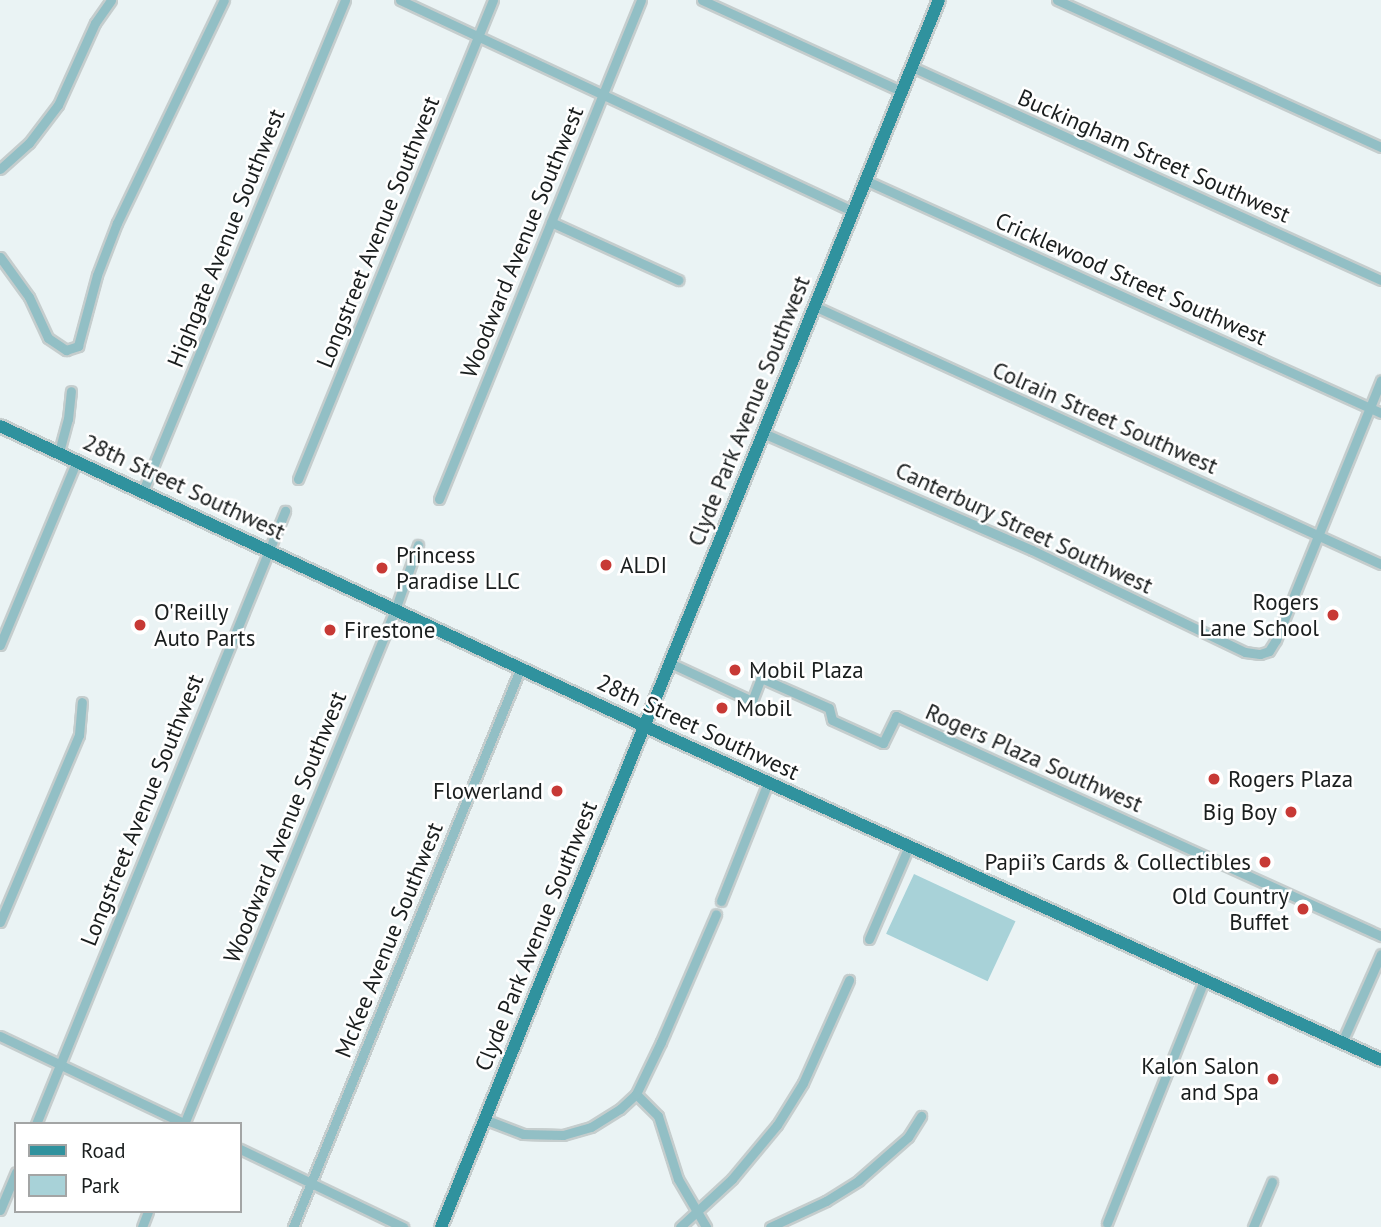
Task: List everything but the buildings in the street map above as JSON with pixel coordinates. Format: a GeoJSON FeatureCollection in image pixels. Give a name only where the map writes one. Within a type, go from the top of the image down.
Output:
{"type":"FeatureCollection","features":[{"type":"Feature","properties":{"kind":"main road","name":"Clyde Park Avenue Southwest"},"geometry":{"type":"LineString","coordinates":[[441,1227],[939,0]]}},
{"type":"Feature","properties":{"kind":"main road","name":"28th Street Southwest"},"geometry":{"type":"LineString","coordinates":[[0,426],[644,726],[1381,1060]]}},
{"type":"Feature","properties":{"kind":"street"},"geometry":{"type":"LineString","coordinates":[[0,169],[29,143],[58,106],[95,23],[111,0]]}},
{"type":"Feature","properties":{"kind":"street"},"geometry":{"type":"LineString","coordinates":[[0,257],[29,297],[55,345],[73,349],[83,334],[97,275],[117,223],[224,0]]}},
{"type":"Feature","properties":{"kind":"street","name":"Highgate Avenue Southwest"},"geometry":{"type":"LineString","coordinates":[[143,491],[345,0]]}},
{"type":"Feature","properties":{"kind":"street"},"geometry":{"type":"LineString","coordinates":[[400,0],[853,211]]}},
{"type":"Feature","properties":{"kind":"street","name":"Longstreet Avenue Southwest"},"geometry":{"type":"LineString","coordinates":[[298,479],[493,0]]}},
{"type":"Feature","properties":{"kind":"street","name":"Woodward Avenue Southwest"},"geometry":{"type":"LineString","coordinates":[[439,499],[641,0]]}},
{"type":"Feature","properties":{"kind":"street"},"geometry":{"type":"LineString","coordinates":[[702,0],[901,91]]}},
{"type":"Feature","properties":{"kind":"street"},"geometry":{"type":"LineString","coordinates":[[1057,0],[1381,147]]}},
{"type":"Feature","properties":{"kind":"street","name":"Buckingham Street Southwest"},"geometry":{"type":"LineString","coordinates":[[912,67],[1381,280]]}},
{"type":"Feature","properties":{"kind":"street","name":"Cricklewood Street Southwest"},"geometry":{"type":"LineString","coordinates":[[865,180],[1381,414]]}},
{"type":"Feature","properties":{"kind":"street"},"geometry":{"type":"LineString","coordinates":[[551,222],[678,280]]}},
{"type":"Feature","properties":{"kind":"street","name":"Colrain Street Southwest"},"geometry":{"type":"LineString","coordinates":[[814,306],[1381,564]]}},
{"type":"Feature","properties":{"kind":"street"},"geometry":{"type":"LineString","coordinates":[[1318,536],[1381,380]]}},
{"type":"Feature","properties":{"kind":"street"},"geometry":{"type":"LineString","coordinates":[[59,452],[68,419],[71,391]]}},
{"type":"Feature","properties":{"kind":"street","name":"Canterbury Street Southwest"},"geometry":{"type":"LineString","coordinates":[[762,433],[1032,550],[1245,652],[1260,654],[1269,651],[1318,536]]}},
{"type":"Feature","properties":{"kind":"street"},"geometry":{"type":"LineString","coordinates":[[0,645],[77,460]]}},
{"type":"Feature","properties":{"kind":"street","name":"Longstreet Avenue Southwest"},"geometry":{"type":"LineString","coordinates":[[37,1122],[285,511]]}},
{"type":"Feature","properties":{"kind":"street","name":"Woodward Avenue Southwest"},"geometry":{"type":"LineString","coordinates":[[185,1122],[395,610],[418,545]]}},
{"type":"Feature","properties":{"kind":"street","name":"Rogers Plaza Southwest"},"geometry":{"type":"LineString","coordinates":[[670,663],[752,701],[761,678],[828,708],[832,720],[883,743],[896,716],[1381,936]]}},
{"type":"Feature","properties":{"kind":"street","name":"McKee Avenue Southwest"},"geometry":{"type":"LineString","coordinates":[[293,1227],[521,667]]}},
{"type":"Feature","properties":{"kind":"street"},"geometry":{"type":"LineString","coordinates":[[0,922],[79,735],[82,702]]}},
{"type":"Feature","properties":{"kind":"street"},"geometry":{"type":"LineString","coordinates":[[721,901],[768,782]]}},
{"type":"Feature","properties":{"kind":"street"},"geometry":{"type":"LineString","coordinates":[[869,939],[909,845]]}},
{"type":"Feature","properties":{"kind":"street"},"geometry":{"type":"LineString","coordinates":[[484,1119],[523,1134],[563,1135],[591,1127],[620,1110],[636,1094],[716,914]]}},
{"type":"Feature","properties":{"kind":"street"},"geometry":{"type":"LineString","coordinates":[[1342,1042],[1381,954]]}},
{"type":"Feature","properties":{"kind":"street"},"geometry":{"type":"LineString","coordinates":[[680,1227],[756,1153],[777,1125],[803,1083],[849,980]]}},
{"type":"Feature","properties":{"kind":"street"},"geometry":{"type":"LineString","coordinates":[[1107,1223],[1204,981]]}},
{"type":"Feature","properties":{"kind":"street"},"geometry":{"type":"LineString","coordinates":[[0,1036],[180,1122]]}},
{"type":"Feature","properties":{"kind":"street"},"geometry":{"type":"LineString","coordinates":[[636,1094],[658,1116],[678,1179],[706,1227]]}},
{"type":"Feature","properties":{"kind":"street"},"geometry":{"type":"LineString","coordinates":[[770,1227],[826,1201],[859,1180],[908,1137],[921,1116]]}},
{"type":"Feature","properties":{"kind":"street"},"geometry":{"type":"LineString","coordinates":[[242,1150],[403,1227]]}},
{"type":"Feature","properties":{"kind":"street"},"geometry":{"type":"LineString","coordinates":[[0,1210],[14,1177]]}},
{"type":"Feature","properties":{"kind":"street"},"geometry":{"type":"LineString","coordinates":[[1253,1227],[1272,1182]]}},
{"type":"Feature","properties":{"kind":"green space"},"geometry":{"type":"Polygon","coordinates":[[[914,874],[1016,921],[988,981],[886,934],[914,874]]]}},
{"type":"Feature","properties":{"kind":"place","name":"ALDI"},"geometry":{"type":"Point","coordinates":[606,565]}},
{"type":"Feature","properties":{"kind":"place","name":"Princess Paradise LLC"},"geometry":{"type":"Point","coordinates":[382,568]}},
{"type":"Feature","properties":{"kind":"place","name":"Rogers Lane School"},"geometry":{"type":"Point","coordinates":[1333,615]}},
{"type":"Feature","properties":{"kind":"place","name":"O'Reilly Auto Parts"},"geometry":{"type":"Point","coordinates":[140,625]}},
{"type":"Feature","properties":{"kind":"place","name":"Firestone"},"geometry":{"type":"Point","coordinates":[330,630]}},
{"type":"Feature","properties":{"kind":"place","name":"Mobil Plaza"},"geometry":{"type":"Point","coordinates":[735,670]}},
{"type":"Feature","properties":{"kind":"place","name":"Mobil"},"geometry":{"type":"Point","coordinates":[722,708]}},
{"type":"Feature","properties":{"kind":"place","name":"Rogers Plaza"},"geometry":{"type":"Point","coordinates":[1214,779]}},
{"type":"Feature","properties":{"kind":"place","name":"Flowerland"},"geometry":{"type":"Point","coordinates":[557,791]}},
{"type":"Feature","properties":{"kind":"place","name":"Big Boy"},"geometry":{"type":"Point","coordinates":[1291,812]}},
{"type":"Feature","properties":{"kind":"place","name":"Papii’s Cards & Collectibles"},"geometry":{"type":"Point","coordinates":[1265,862]}},
{"type":"Feature","properties":{"kind":"place","name":"Old Country Buffet"},"geometry":{"type":"Point","coordinates":[1303,909]}},
{"type":"Feature","properties":{"kind":"place","name":"Kalon Salon and Spa"},"geometry":{"type":"Point","coordinates":[1273,1079]}}]}
